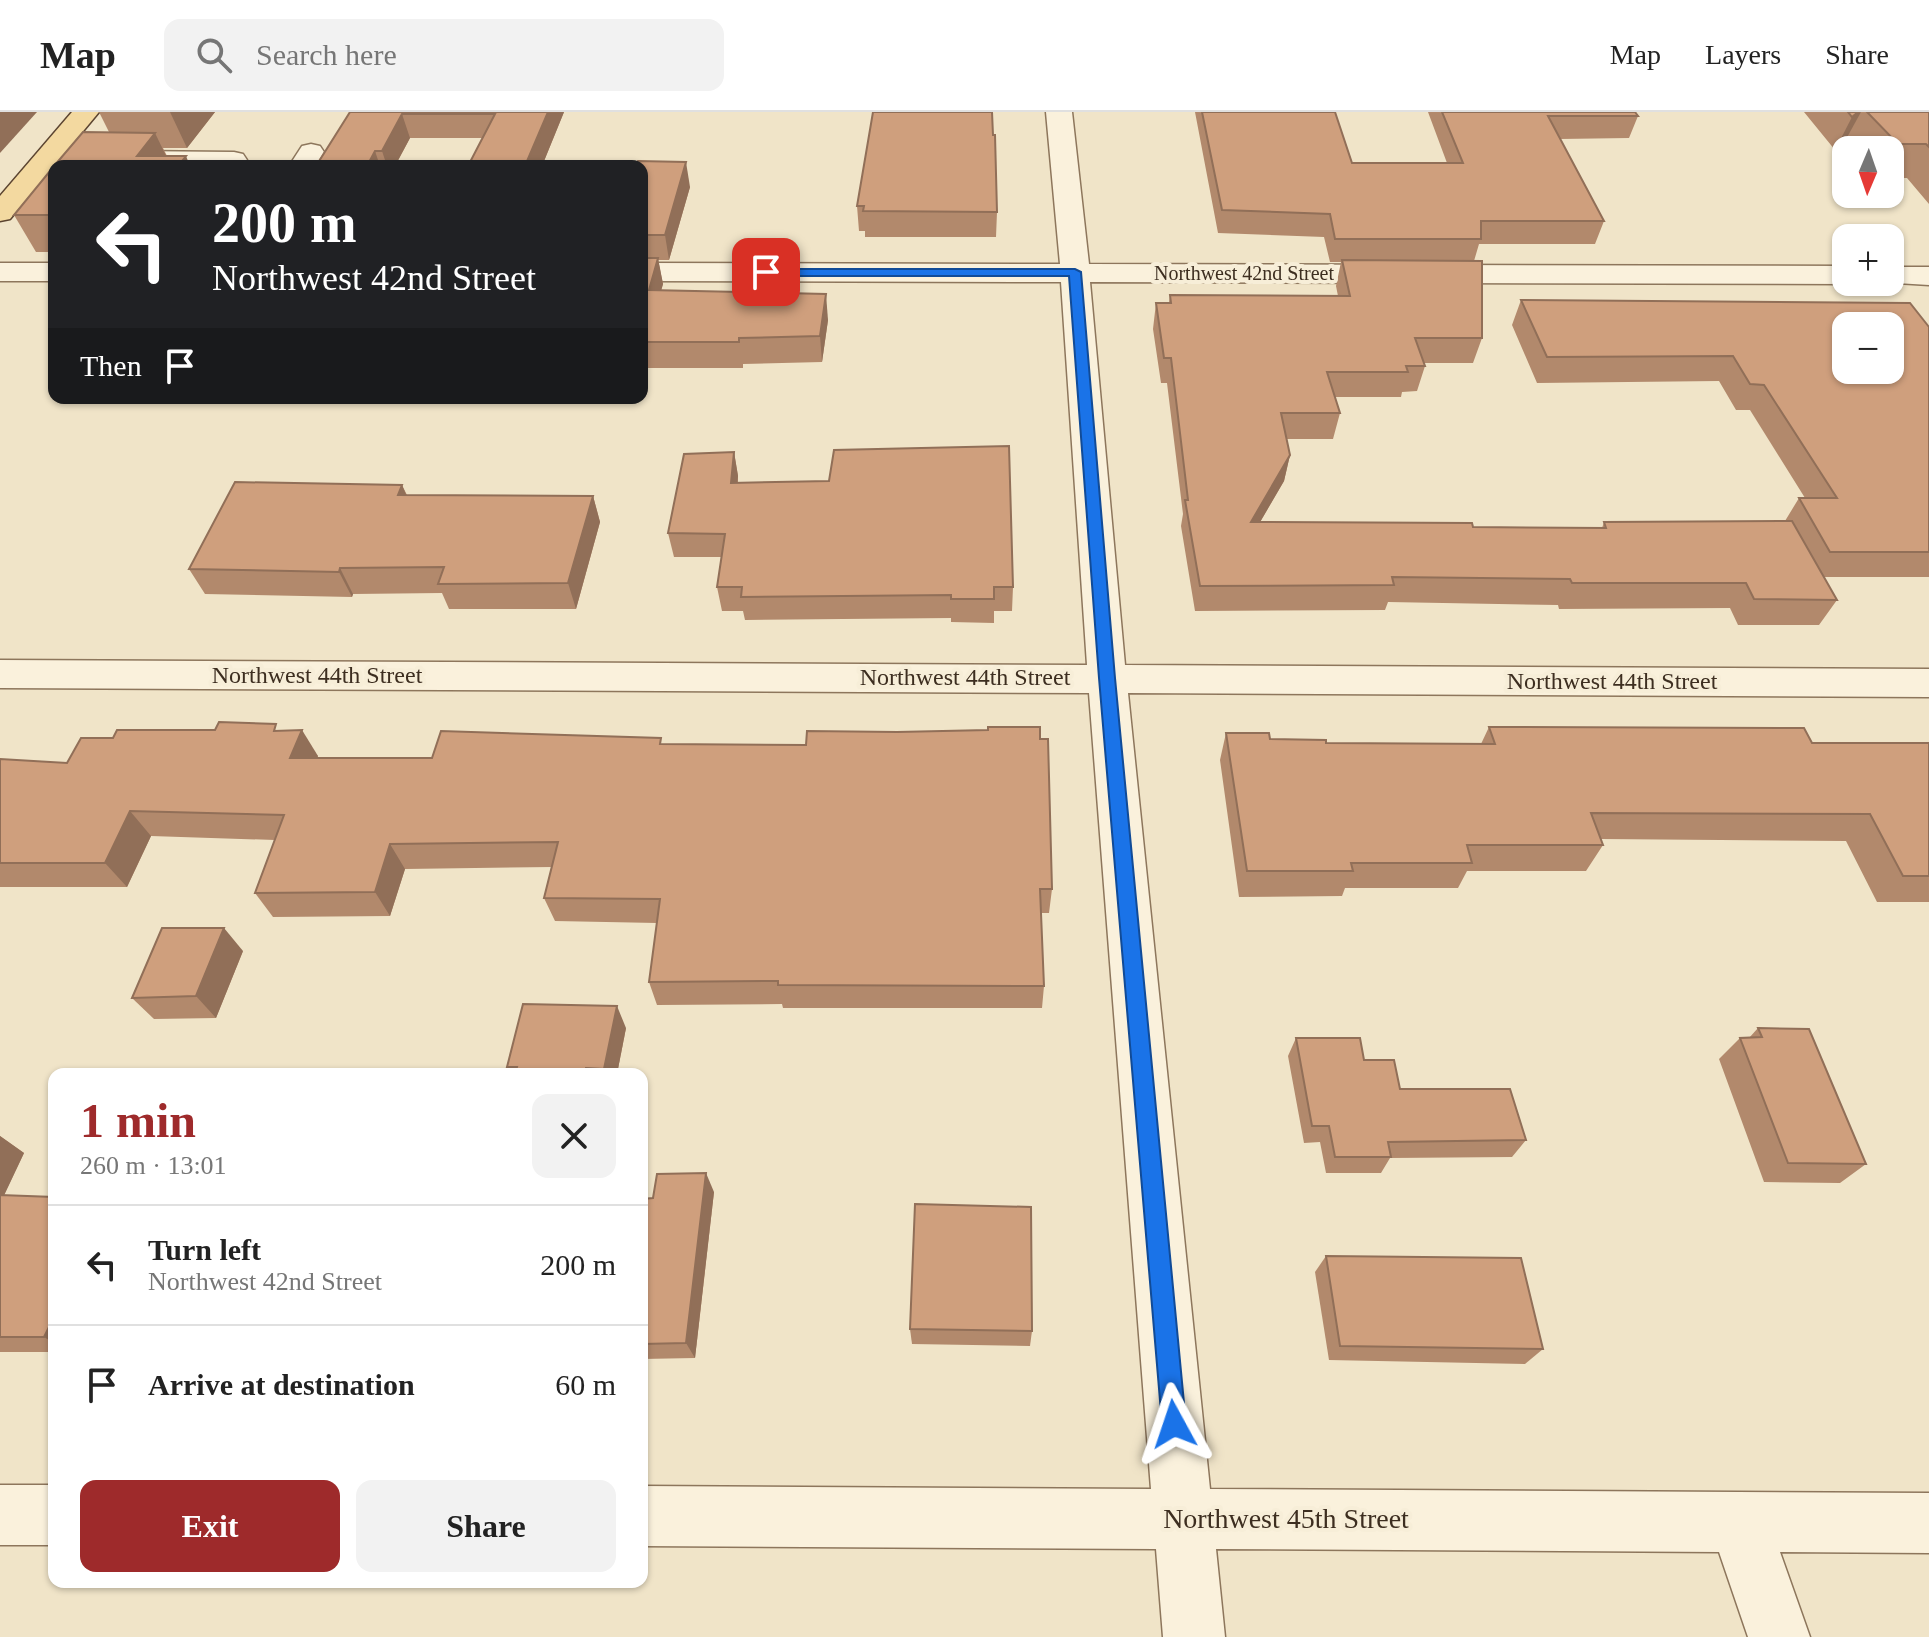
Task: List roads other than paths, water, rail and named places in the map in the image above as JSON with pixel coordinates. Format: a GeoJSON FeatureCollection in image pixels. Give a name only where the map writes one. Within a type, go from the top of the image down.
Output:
{"type":"FeatureCollection","features":[{"type":"Feature","properties":{"kind":"main road"},"geometry":{"type":"LineString","coordinates":[[0,213],[9,190],[46,158],[86,112]]}},
{"type":"Feature","properties":{"kind":"street"},"geometry":{"type":"LineString","coordinates":[[1059,112],[1194,1637]]}},
{"type":"Feature","properties":{"kind":"street"},"geometry":{"type":"LineString","coordinates":[[46,158],[74,159]]}},
{"type":"Feature","properties":{"kind":"street"},"geometry":{"type":"LineString","coordinates":[[102,159],[234,160]]}},
{"type":"Feature","properties":{"kind":"street"},"geometry":{"type":"LineString","coordinates":[[0,272],[48,272]]}},
{"type":"Feature","properties":{"kind":"street","name":"Northwest 42nd Street"},"geometry":{"type":"LineString","coordinates":[[648,272],[1832,275]]}},
{"type":"Feature","properties":{"kind":"street"},"geometry":{"type":"LineString","coordinates":[[1904,276],[1929,276]]}},
{"type":"Feature","properties":{"kind":"street","name":"Northwest 44th Street"},"geometry":{"type":"LineString","coordinates":[[0,674],[1929,683]]}},
{"type":"Feature","properties":{"kind":"street"},"geometry":{"type":"LineString","coordinates":[[0,1515],[48,1515]]}},
{"type":"Feature","properties":{"kind":"street","name":"Northwest 45th Street"},"geometry":{"type":"LineString","coordinates":[[648,1516],[1929,1523]]}},
{"type":"Feature","properties":{"kind":"street"},"geometry":{"type":"LineString","coordinates":[[1739,1521],[1779,1637]]}}]}
